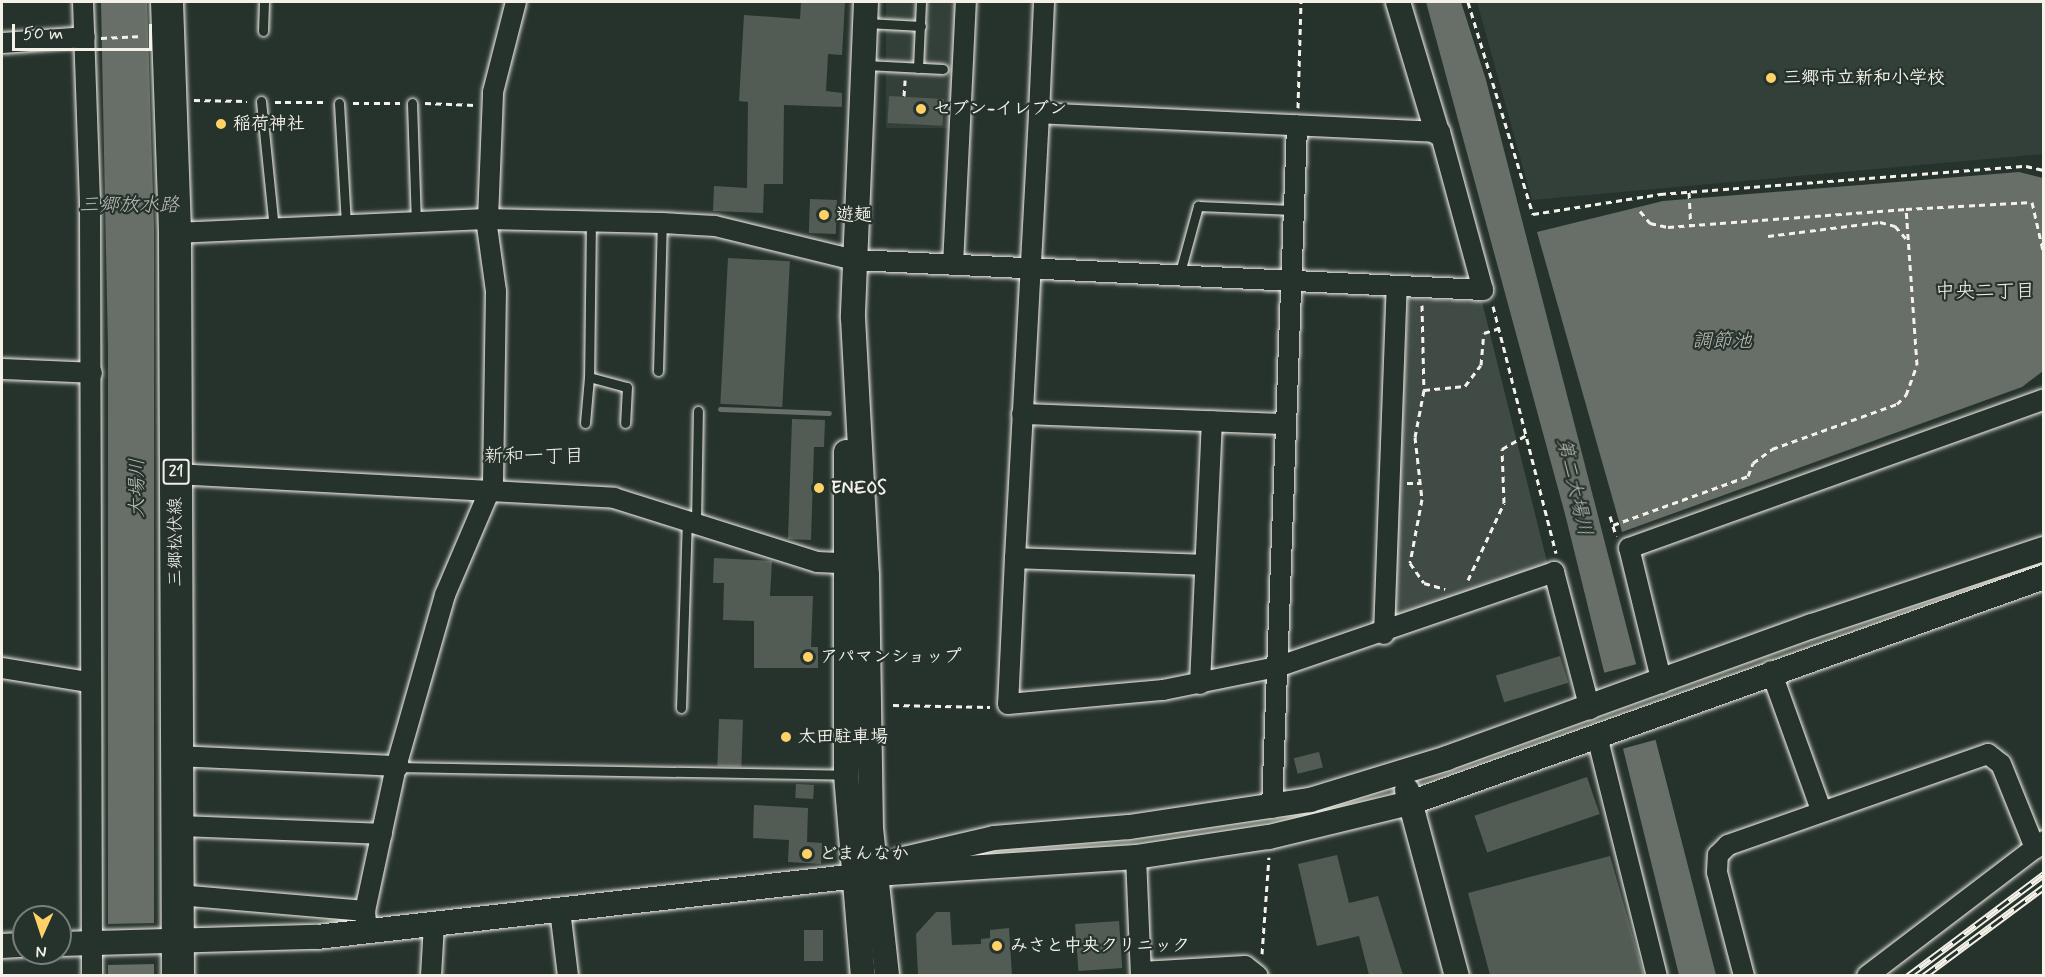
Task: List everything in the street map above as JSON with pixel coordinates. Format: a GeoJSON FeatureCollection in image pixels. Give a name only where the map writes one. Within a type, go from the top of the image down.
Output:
{"type":"FeatureCollection","features":[{"type":"Feature","properties":{"kind":"main road","name":"三郷松伏線"},"geometry":{"type":"LineString","coordinates":[[167,2],[175,233],[178,826],[171,943],[178,975]]}},
{"type":"Feature","properties":{"kind":"street"},"geometry":{"type":"LineString","coordinates":[[83,2],[88,38],[92,373],[88,682],[96,944],[92,975]]}},
{"type":"Feature","properties":{"kind":"street"},"geometry":{"type":"LineString","coordinates":[[366,921],[382,834],[398,766],[445,595],[491,492],[496,291],[487,219],[493,92],[516,2]]}},
{"type":"Feature","properties":{"kind":"street"},"geometry":{"type":"LineString","coordinates":[[953,265],[966,2]]}},
{"type":"Feature","properties":{"kind":"street"},"geometry":{"type":"LineString","coordinates":[[1044,2],[1028,269],[1008,704],[1200,684],[1277,667],[1384,634],[1554,572],[1594,708]]}},
{"type":"Feature","properties":{"kind":"street"},"geometry":{"type":"LineString","coordinates":[[175,233],[487,219],[715,225],[855,260],[1483,290],[1398,2]]}},
{"type":"Feature","properties":{"kind":"street"},"geometry":{"type":"LineString","coordinates":[[865,12],[854,318],[847,372],[875,873],[887,975]]}},
{"type":"Feature","properties":{"kind":"street"},"geometry":{"type":"LineString","coordinates":[[2,43],[88,38]]}},
{"type":"Feature","properties":{"kind":"street"},"geometry":{"type":"LineString","coordinates":[[1039,113],[1437,132]]}},
{"type":"Feature","properties":{"kind":"street"},"geometry":{"type":"LineString","coordinates":[[1272,808],[1297,125]]}},
{"type":"Feature","properties":{"kind":"street"},"geometry":{"type":"LineString","coordinates":[[1384,634],[1397,286]]}},
{"type":"Feature","properties":{"kind":"street"},"geometry":{"type":"LineString","coordinates":[[2,369],[92,373]]}},
{"type":"Feature","properties":{"kind":"street"},"geometry":{"type":"LineString","coordinates":[[1658,685],[1629,548],[2043,399]]}},
{"type":"Feature","properties":{"kind":"street"},"geometry":{"type":"LineString","coordinates":[[1022,414],[1285,424]]}},
{"type":"Feature","properties":{"kind":"street"},"geometry":{"type":"LineString","coordinates":[[1200,684],[1212,421]]}},
{"type":"Feature","properties":{"kind":"street"},"geometry":{"type":"LineString","coordinates":[[176,474],[614,498],[691,520],[817,562],[856,564]]}},
{"type":"Feature","properties":{"kind":"street"},"geometry":{"type":"LineString","coordinates":[[875,873],[904,859],[994,838],[1272,808],[1402,773],[1594,708],[1812,626],[2043,549]]}},
{"type":"Feature","properties":{"kind":"street"},"geometry":{"type":"LineString","coordinates":[[1015,558],[1205,565]]}},
{"type":"Feature","properties":{"kind":"street"},"geometry":{"type":"LineString","coordinates":[[856,564],[846,776],[851,876],[864,975]]}},
{"type":"Feature","properties":{"kind":"street"},"geometry":{"type":"LineString","coordinates":[[190,897],[366,921],[434,924],[875,873],[1136,857],[1292,832],[1410,804],[1661,710],[2043,577]]}},
{"type":"Feature","properties":{"kind":"street"},"geometry":{"type":"LineString","coordinates":[[2,668],[88,682]]}},
{"type":"Feature","properties":{"kind":"street"},"geometry":{"type":"LineString","coordinates":[[1771,671],[1821,810]]}},
{"type":"Feature","properties":{"kind":"street"},"geometry":{"type":"LineString","coordinates":[[1601,734],[1657,975]]}},
{"type":"Feature","properties":{"kind":"street"},"geometry":{"type":"LineString","coordinates":[[1744,975],[1717,872],[1718,855],[1728,845],[1821,810],[1988,754],[2001,764],[2039,845],[1867,975]]}},
{"type":"Feature","properties":{"kind":"street"},"geometry":{"type":"LineString","coordinates":[[176,756],[398,766]]}},
{"type":"Feature","properties":{"kind":"street"},"geometry":{"type":"LineString","coordinates":[[1402,773],[1457,975]]}},
{"type":"Feature","properties":{"kind":"street"},"geometry":{"type":"LineString","coordinates":[[178,826],[382,834]]}},
{"type":"Feature","properties":{"kind":"street"},"geometry":{"type":"LineString","coordinates":[[1136,857],[1141,974],[1245,966],[1260,969]]}},
{"type":"Feature","properties":{"kind":"street"},"geometry":{"type":"LineString","coordinates":[[560,910],[568,975]]}},
{"type":"Feature","properties":{"kind":"street"},"geometry":{"type":"LineString","coordinates":[[72,944],[171,943],[366,921]]}},
{"type":"Feature","properties":{"kind":"street"},"geometry":{"type":"LineString","coordinates":[[431,975],[434,924]]}},
{"type":"Feature","properties":{"kind":"lane"},"geometry":{"type":"LineString","coordinates":[[263,31],[264,2]]}},
{"type":"Feature","properties":{"kind":"lane"},"geometry":{"type":"LineString","coordinates":[[918,68],[921,2]]}},
{"type":"Feature","properties":{"kind":"lane"},"geometry":{"type":"LineString","coordinates":[[865,12],[921,26]]}},
{"type":"Feature","properties":{"kind":"lane"},"geometry":{"type":"LineString","coordinates":[[863,65],[943,69]]}},
{"type":"Feature","properties":{"kind":"lane"},"geometry":{"type":"LineString","coordinates":[[261,102],[274,228]]}},
{"type":"Feature","properties":{"kind":"lane"},"geometry":{"type":"LineString","coordinates":[[339,102],[346,225]]}},
{"type":"Feature","properties":{"kind":"lane"},"geometry":{"type":"LineString","coordinates":[[412,103],[416,222]]}},
{"type":"Feature","properties":{"kind":"lane"},"geometry":{"type":"LineString","coordinates":[[1179,276],[1198,206],[1293,210]]}},
{"type":"Feature","properties":{"kind":"lane"},"geometry":{"type":"LineString","coordinates":[[585,423],[589,377],[591,220]]}},
{"type":"Feature","properties":{"kind":"lane"},"geometry":{"type":"LineString","coordinates":[[658,372],[662,223]]}},
{"type":"Feature","properties":{"kind":"lane"},"geometry":{"type":"LineString","coordinates":[[589,377],[627,387],[625,423]]}},
{"type":"Feature","properties":{"kind":"lane"},"geometry":{"type":"LineString","coordinates":[[681,708],[698,411]]}},
{"type":"Feature","properties":{"kind":"lane"},"geometry":{"type":"LineString","coordinates":[[398,766],[846,776]]}},
{"type":"Feature","properties":{"kind":"path"},"geometry":{"type":"LineString","coordinates":[[1297,125],[1301,2]]}},
{"type":"Feature","properties":{"kind":"path"},"geometry":{"type":"LineString","coordinates":[[1468,2],[1533,214],[1689,192],[2026,166],[2043,170]]}},
{"type":"Feature","properties":{"kind":"path"},"geometry":{"type":"LineString","coordinates":[[88,38],[154,36]]}},
{"type":"Feature","properties":{"kind":"path"},"geometry":{"type":"LineString","coordinates":[[1689,192],[1691,225]]}},
{"type":"Feature","properties":{"kind":"path"},"geometry":{"type":"LineString","coordinates":[[1640,211],[1660,227],[2022,200],[2032,202],[2041,220],[2043,255]]}},
{"type":"Feature","properties":{"kind":"path"},"geometry":{"type":"LineString","coordinates":[[1613,525],[1748,476],[1753,463],[1772,449],[1897,404],[1906,395],[1917,365],[1906,209]]}},
{"type":"Feature","properties":{"kind":"path"},"geometry":{"type":"LineString","coordinates":[[1768,236],[1880,222],[1904,233],[1908,245]]}},
{"type":"Feature","properties":{"kind":"path"},"geometry":{"type":"LineString","coordinates":[[1397,286],[1422,304],[1424,390],[1415,437],[1422,499],[1410,563],[1424,583],[1458,586]]}},
{"type":"Feature","properties":{"kind":"path"},"geometry":{"type":"LineString","coordinates":[[1483,290],[1491,298],[1558,562],[1554,572]]}},
{"type":"Feature","properties":{"kind":"path"},"geometry":{"type":"LineString","coordinates":[[1424,390],[1465,386],[1481,365],[1484,333],[1499,328]]}},
{"type":"Feature","properties":{"kind":"path"},"geometry":{"type":"LineString","coordinates":[[1464,583],[1504,503],[1502,449],[1526,435]]}},
{"type":"Feature","properties":{"kind":"path"},"geometry":{"type":"LineString","coordinates":[[893,705],[1008,704]]}},
{"type":"Feature","properties":{"kind":"path"},"geometry":{"type":"LineString","coordinates":[[1260,969],[1269,856]]}},
{"type":"Feature","properties":{"kind":"shaded area"},"geometry":{"type":"Polygon","coordinates":[[[886,2],[959,2],[959,128],[886,128],[886,2]]]}},
{"type":"Feature","properties":{"kind":"shaded area","name":"三郷市立新和小学校"},"geometry":{"type":"Polygon","coordinates":[[[1477,2],[2043,2],[2043,154],[1532,200],[1477,2]]]}},
{"type":"Feature","properties":{"kind":"shaded area"},"geometry":{"type":"Polygon","coordinates":[[[1408,298],[1482,302],[1548,566],[1402,620],[1393,613],[1408,298]]]}},
{"type":"Feature","properties":{"kind":"water","name":"三郷放水路"},"geometry":{"type":"Polygon","coordinates":[[[101,2],[147,2],[154,227],[154,975],[108,975],[108,349],[101,2]]]}},
{"type":"Feature","properties":{"kind":"water","name":"第二大場川"},"geometry":{"type":"Polygon","coordinates":[[[1426,2],[1461,2],[1486,80],[1716,975],[1679,975],[1566,518],[1426,2]]]}},
{"type":"Feature","properties":{"kind":"water","name":"調節池"},"geometry":{"type":"Polygon","coordinates":[[[2019,172],[2043,178],[2043,371],[2022,387],[1622,532],[1537,232],[1663,201],[2019,172]]]}},
{"type":"Feature","properties":{"kind":"pier"},"geometry":{"type":"Polygon","coordinates":[[[1641,663],[1661,738],[1622,749],[1601,674],[1641,663]]]}},
{"type":"Feature","properties":{"kind":"pier"},"geometry":{"type":"Polygon","coordinates":[[[156,923],[157,964],[105,965],[104,924],[156,923]]]}},
{"type":"Feature","properties":{"kind":"building"},"geometry":{"type":"Polygon","coordinates":[[[801,2],[845,2],[842,55],[828,54],[826,91],[842,93],[842,107],[784,105],[783,184],[764,184],[763,213],[713,211],[714,186],[747,188],[748,102],[739,101],[744,15],[800,19],[801,2]]]}},
{"type":"Feature","properties":{"kind":"building"},"geometry":{"type":"Polygon","coordinates":[[[889,96],[944,99],[943,126],[888,123],[889,96]]]}},
{"type":"Feature","properties":{"kind":"building"},"geometry":{"type":"Polygon","coordinates":[[[810,199],[837,200],[836,234],[809,233],[810,199]]]}},
{"type":"Feature","properties":{"kind":"building"},"geometry":{"type":"Polygon","coordinates":[[[728,258],[790,261],[782,407],[720,404],[728,258]]]}},
{"type":"Feature","properties":{"kind":"building"},"geometry":{"type":"Polygon","coordinates":[[[792,419],[825,420],[824,447],[814,447],[811,540],[788,539],[792,419]]]}},
{"type":"Feature","properties":{"kind":"building"},"geometry":{"type":"Polygon","coordinates":[[[714,558],[772,561],[770,596],[813,596],[811,647],[818,647],[818,668],[754,668],[754,621],[723,620],[724,583],[713,583],[714,558]]]}},
{"type":"Feature","properties":{"kind":"building"},"geometry":{"type":"Polygon","coordinates":[[[1560,656],[1568,683],[1504,702],[1496,676],[1560,656]]]}},
{"type":"Feature","properties":{"kind":"building"},"geometry":{"type":"Polygon","coordinates":[[[719,719],[743,720],[741,767],[717,766],[719,719]]]}},
{"type":"Feature","properties":{"kind":"building"},"geometry":{"type":"Polygon","coordinates":[[[1319,752],[1323,768],[1298,774],[1294,758],[1319,752]]]}},
{"type":"Feature","properties":{"kind":"building"},"geometry":{"type":"Polygon","coordinates":[[[1587,777],[1600,814],[1487,853],[1474,816],[1587,777]]]}},
{"type":"Feature","properties":{"kind":"building"},"geometry":{"type":"Polygon","coordinates":[[[796,784],[814,785],[813,799],[795,798],[796,784]]]}},
{"type":"Feature","properties":{"kind":"building"},"geometry":{"type":"Polygon","coordinates":[[[754,805],[808,808],[807,842],[822,843],[821,864],[788,862],[789,840],[753,838],[754,805]]]}},
{"type":"Feature","properties":{"kind":"building"},"geometry":{"type":"Polygon","coordinates":[[[1337,855],[1349,903],[1378,896],[1403,975],[1369,975],[1359,936],[1317,946],[1298,864],[1337,855]]]}},
{"type":"Feature","properties":{"kind":"building"},"geometry":{"type":"Polygon","coordinates":[[[1610,856],[1644,975],[1490,975],[1468,893],[1610,856]]]}},
{"type":"Feature","properties":{"kind":"building"},"geometry":{"type":"Polygon","coordinates":[[[936,912],[950,912],[952,945],[981,944],[981,939],[990,938],[990,930],[1009,928],[1012,975],[918,975],[916,934],[936,912]]]}},
{"type":"Feature","properties":{"kind":"building"},"geometry":{"type":"Polygon","coordinates":[[[1119,921],[1122,968],[1078,971],[1075,924],[1119,921]]]}},
{"type":"Feature","properties":{"kind":"building"},"geometry":{"type":"Polygon","coordinates":[[[804,930],[823,930],[823,961],[804,961],[804,930]]]}},
{"type":"Feature","properties":{"kind":"waterway"},"geometry":{"type":"LineString","coordinates":[[720,409],[829,413]]}},
{"type":"Feature","properties":{"kind":"railway"},"geometry":{"type":"LineString","coordinates":[[1908,976],[2044,874]]}},
{"type":"Feature","properties":{"kind":"railway"},"geometry":{"type":"LineString","coordinates":[[1924,976],[2044,887]]}},
{"type":"Feature","properties":{"kind":"place","name":"三郷市立新和小学校"},"geometry":{"type":"Point","coordinates":[1771,78]}},
{"type":"Feature","properties":{"kind":"place","name":"セブン-イレブン"},"geometry":{"type":"Point","coordinates":[921,109]}},
{"type":"Feature","properties":{"kind":"place","name":"稲荷神社"},"geometry":{"type":"Point","coordinates":[221,124]}},
{"type":"Feature","properties":{"kind":"place","name":"遊麺"},"geometry":{"type":"Point","coordinates":[824,215]}},
{"type":"Feature","properties":{"kind":"place","name":"ENEOS"},"geometry":{"type":"Point","coordinates":[819,488]}},
{"type":"Feature","properties":{"kind":"place","name":"アパマンショップ"},"geometry":{"type":"Point","coordinates":[808,657]}},
{"type":"Feature","properties":{"kind":"place","name":"太田駐車場"},"geometry":{"type":"Point","coordinates":[786,737]}},
{"type":"Feature","properties":{"kind":"place","name":"どまんなか"},"geometry":{"type":"Point","coordinates":[807,854]}},
{"type":"Feature","properties":{"kind":"place","name":"みさと中央クリニック"},"geometry":{"type":"Point","coordinates":[997,946]}},
{"type":"Feature","properties":{"kind":"district","name":"中央二丁目"},"geometry":{"type":"Point","coordinates":[1985,291]}},
{"type":"Feature","properties":{"kind":"district","name":"新和一丁目"},"geometry":{"type":"Point","coordinates":[534,456]}},
{"type":"Feature","properties":{"kind":"water label","name":"大場川"},"geometry":{"type":"Point","coordinates":[137,488]}}]}
